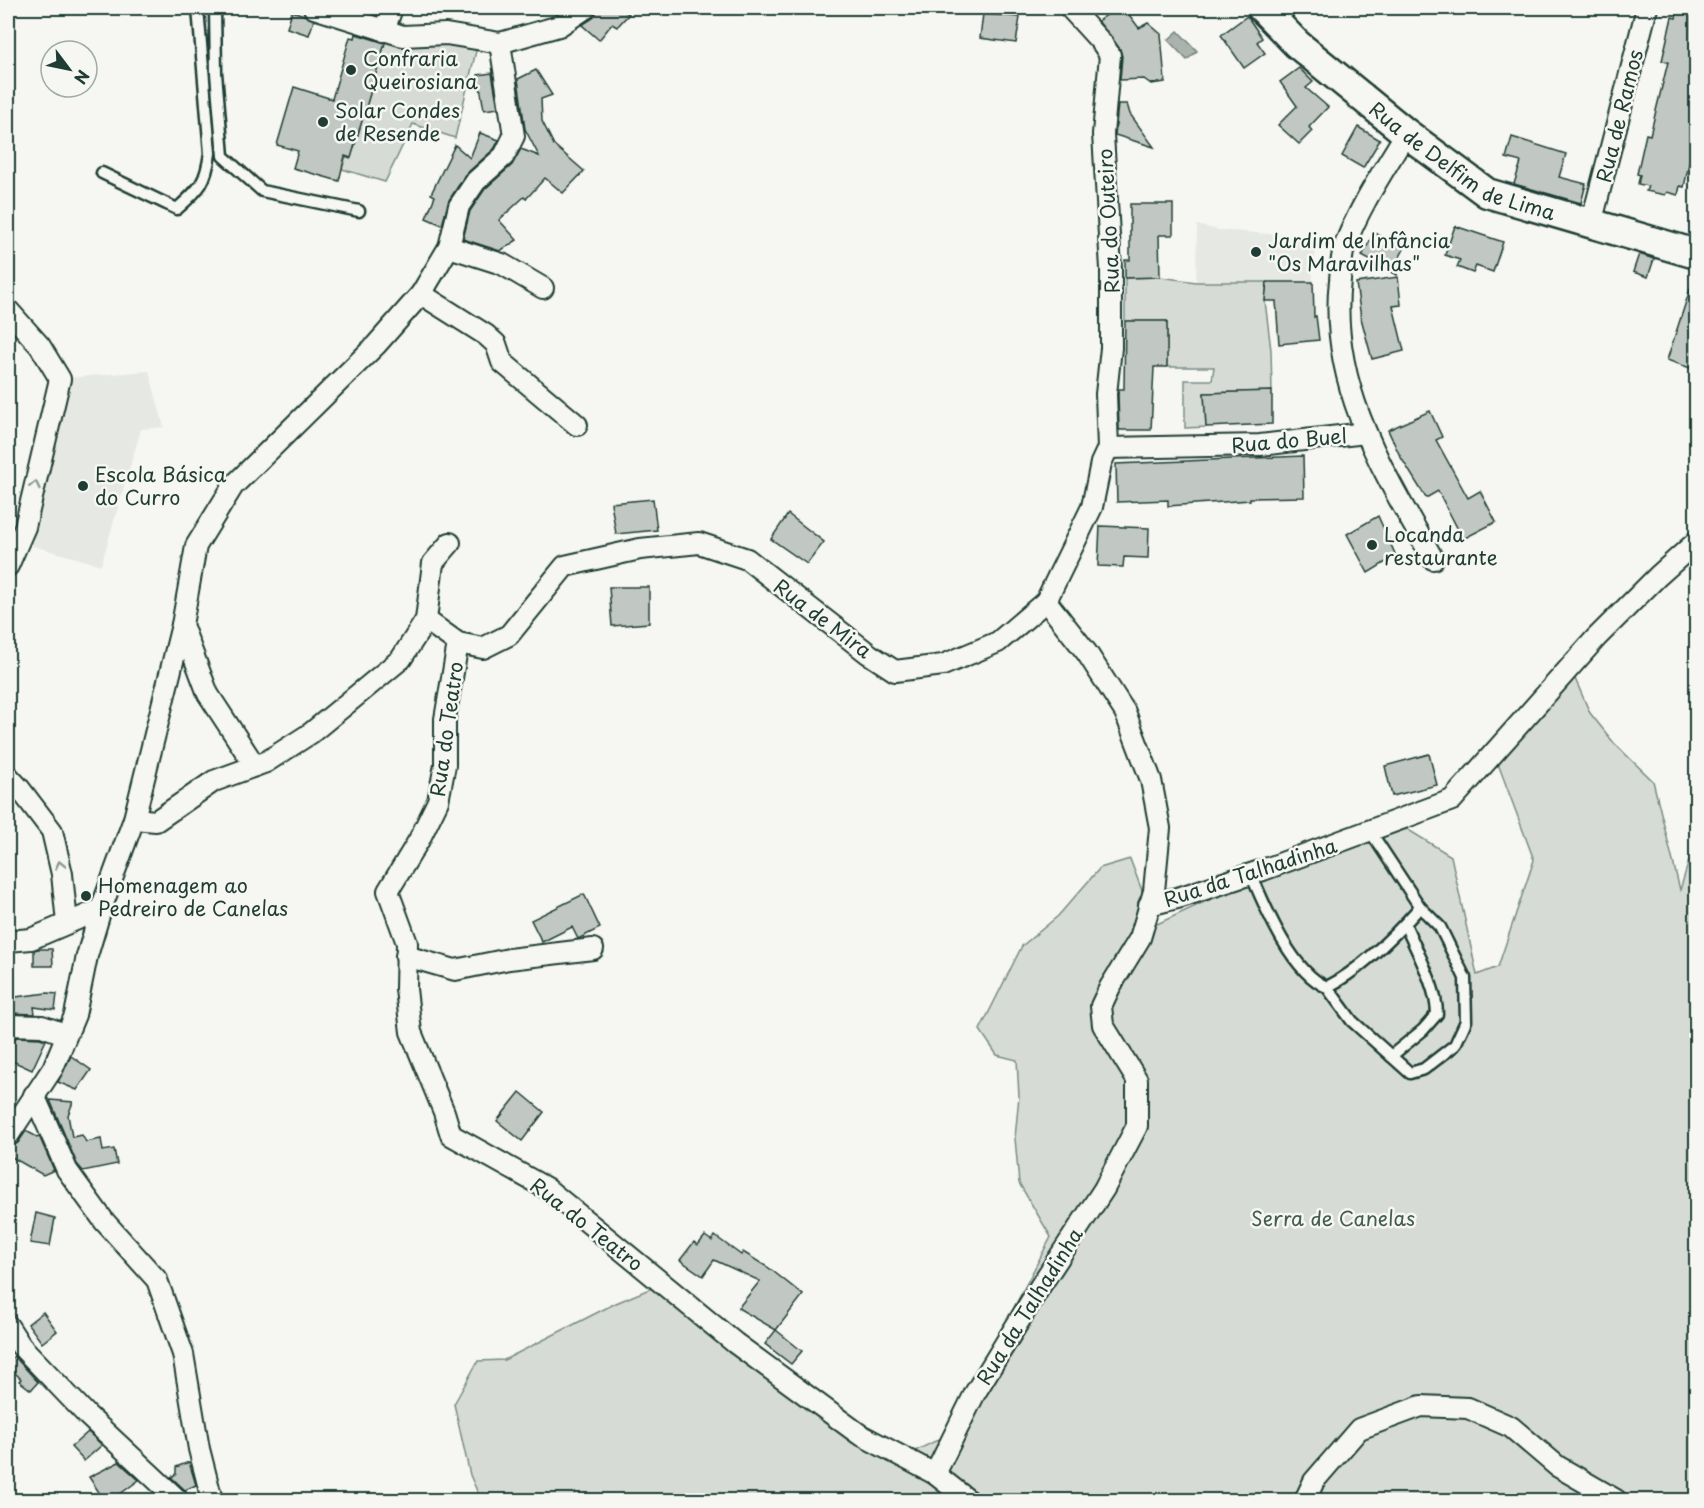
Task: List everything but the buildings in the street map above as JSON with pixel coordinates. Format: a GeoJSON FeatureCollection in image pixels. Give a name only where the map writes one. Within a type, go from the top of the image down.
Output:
{"type":"FeatureCollection","features":[{"type":"Feature","properties":{"kind":"main road","name":"Rua de Delfim de Lima"},"geometry":{"type":"LineString","coordinates":[[1281,13],[1297,44],[1407,133],[1487,193],[1696,254]]}},
{"type":"Feature","properties":{"kind":"street"},"geometry":{"type":"LineString","coordinates":[[314,8],[403,36],[446,34],[500,44],[559,26],[586,8]]}},
{"type":"Feature","properties":{"kind":"street"},"geometry":{"type":"LineString","coordinates":[[384,31],[392,8]]}},
{"type":"Feature","properties":{"kind":"street","name":"Rua do Outeiro"},"geometry":{"type":"LineString","coordinates":[[1070,8],[1110,55],[1103,134],[1112,269],[1111,348],[1106,394],[1108,448]]}},
{"type":"Feature","properties":{"kind":"street","name":"Rua de Ramos"},"geometry":{"type":"LineString","coordinates":[[1591,224],[1647,8]]}},
{"type":"Feature","properties":{"kind":"street"},"geometry":{"type":"LineString","coordinates":[[8,1136],[52,1068],[75,1015],[87,956],[101,909],[134,819],[182,625],[196,546],[233,486],[376,345],[421,294],[449,246],[459,206],[476,181],[504,156],[514,136],[500,44]]}},
{"type":"Feature","properties":{"kind":"street","name":"Rua do Buel"},"geometry":{"type":"LineString","coordinates":[[1108,448],[1260,445],[1366,433],[1360,421],[1345,371],[1337,307],[1344,246],[1372,190],[1407,133]]}},
{"type":"Feature","properties":{"kind":"street"},"geometry":{"type":"LineString","coordinates":[[449,246],[502,264],[543,288]]}},
{"type":"Feature","properties":{"kind":"street"},"geometry":{"type":"LineString","coordinates":[[421,294],[486,334],[496,344],[502,362],[577,425]]}},
{"type":"Feature","properties":{"kind":"street"},"geometry":{"type":"LineString","coordinates":[[8,310],[40,346],[60,379],[25,527],[8,566]]}},
{"type":"Feature","properties":{"kind":"street"},"geometry":{"type":"LineString","coordinates":[[1366,433],[1385,475],[1433,559]]}},
{"type":"Feature","properties":{"kind":"street","name":"Rua de Mira"},"geometry":{"type":"LineString","coordinates":[[458,643],[483,648],[509,634],[565,566],[640,549],[699,543],[747,559],[869,654],[895,671],[943,665],[998,642],[1046,601],[1092,507],[1101,463],[1108,448]]}},
{"type":"Feature","properties":{"kind":"street","name":"Rua da Talhadinha"},"geometry":{"type":"LineString","coordinates":[[935,1474],[975,1393],[1041,1285],[1104,1189],[1137,1126],[1137,1080],[1103,1025],[1101,1006],[1140,938],[1149,905],[1251,874],[1452,800],[1596,638],[1696,542]]}},
{"type":"Feature","properties":{"kind":"street"},"geometry":{"type":"LineString","coordinates":[[134,819],[156,821],[214,781],[266,762],[311,733],[401,659],[426,620],[433,563],[450,543]]}},
{"type":"Feature","properties":{"kind":"street"},"geometry":{"type":"LineString","coordinates":[[1046,601],[1087,654],[1125,712],[1151,780],[1160,828],[1154,891],[1149,905]]}},
{"type":"Feature","properties":{"kind":"street"},"geometry":{"type":"LineString","coordinates":[[426,620],[458,643]]}},
{"type":"Feature","properties":{"kind":"street"},"geometry":{"type":"LineString","coordinates":[[182,625],[208,694],[255,766]]}},
{"type":"Feature","properties":{"kind":"street","name":"Rua do Teatro"},"geometry":{"type":"LineString","coordinates":[[458,643],[445,719],[446,765],[438,801],[419,840],[388,891],[407,943],[406,989],[411,1032],[444,1112],[451,1135],[546,1188],[735,1343],[859,1434],[935,1474],[968,1500]]}},
{"type":"Feature","properties":{"kind":"street"},"geometry":{"type":"LineString","coordinates":[[8,776],[52,831],[62,874],[67,923]]}},
{"type":"Feature","properties":{"kind":"street"},"geometry":{"type":"LineString","coordinates":[[8,941],[31,939],[101,909]]}},
{"type":"Feature","properties":{"kind":"street"},"geometry":{"type":"LineString","coordinates":[[406,956],[455,970],[509,959],[593,949]]}},
{"type":"Feature","properties":{"kind":"street"},"geometry":{"type":"LineString","coordinates":[[8,1025],[42,1026],[65,1034]]}},
{"type":"Feature","properties":{"kind":"street"},"geometry":{"type":"LineString","coordinates":[[34,1095],[67,1170],[104,1221],[157,1280],[183,1354],[200,1449],[212,1500]]}},
{"type":"Feature","properties":{"kind":"street"},"geometry":{"type":"LineString","coordinates":[[10,1333],[87,1415],[178,1500]]}},
{"type":"Feature","properties":{"kind":"street"},"geometry":{"type":"LineString","coordinates":[[1305,1500],[1314,1481],[1359,1429],[1421,1406],[1468,1408],[1511,1427],[1557,1466],[1616,1500]]}},
{"type":"Feature","properties":{"kind":"lane"},"geometry":{"type":"LineString","coordinates":[[102,172],[177,209],[197,190],[207,175],[210,153],[198,8]]}},
{"type":"Feature","properties":{"kind":"lane"},"geometry":{"type":"LineString","coordinates":[[215,8],[216,73],[223,156],[262,191],[358,211]]}},
{"type":"Feature","properties":{"kind":"lane"},"geometry":{"type":"LineString","coordinates":[[1251,874],[1270,918],[1299,963],[1320,984],[1327,987],[1352,1021],[1410,1073],[1424,1069],[1455,1045],[1466,1021],[1465,978],[1440,927],[1420,907],[1370,831]]}},
{"type":"Feature","properties":{"kind":"lane"},"geometry":{"type":"LineString","coordinates":[[1327,987],[1344,978],[1405,924],[1420,907]]}},
{"type":"Feature","properties":{"kind":"lane"},"geometry":{"type":"LineString","coordinates":[[1390,1056],[1424,1030],[1437,1014],[1437,1005],[1430,983],[1405,924]]}},
{"type":"Feature","properties":{"kind":"shaded area"},"geometry":{"type":"Polygon","coordinates":[[[1178,31],[1197,51],[1187,60],[1168,40],[1178,31]]]}},
{"type":"Feature","properties":{"kind":"shaded area","name":"Jardim de Infância \"Os Maravilhas\""},"geometry":{"type":"Polygon","coordinates":[[[1197,225],[1218,230],[1320,238],[1312,267],[1313,282],[1196,282],[1197,225]]]}},
{"type":"Feature","properties":{"kind":"shaded area","name":"Escola Básica do Curro"},"geometry":{"type":"Polygon","coordinates":[[[149,371],[164,427],[141,429],[101,565],[27,544],[67,378],[149,371]]]}},
{"type":"Feature","properties":{"kind":"green space"},"geometry":{"type":"Polygon","coordinates":[[[385,42],[430,45],[447,43],[477,47],[455,138],[413,124],[385,182],[342,169],[346,156],[351,157],[385,42]]]}},
{"type":"Feature","properties":{"kind":"green space"},"geometry":{"type":"Polygon","coordinates":[[[1160,277],[1196,282],[1267,282],[1265,301],[1271,350],[1272,391],[1204,393],[1206,427],[1185,428],[1185,380],[1212,380],[1214,367],[1167,367],[1167,321],[1125,321],[1125,278],[1160,277]]]}},
{"type":"Feature","properties":{"kind":"green space","name":"Serra de Canelas"},"geometry":{"type":"Polygon","coordinates":[[[1573,674],[1590,713],[1614,743],[1653,781],[1680,890],[1696,838],[1696,1500],[481,1500],[470,1475],[454,1404],[478,1361],[504,1360],[616,1303],[666,1282],[905,1456],[952,1433],[981,1382],[1009,1317],[1051,1237],[1019,1183],[1015,1138],[1019,1096],[1017,1060],[997,1055],[980,1030],[1022,946],[1058,916],[1100,868],[1130,859],[1155,925],[1228,891],[1407,829],[1451,856],[1477,975],[1498,967],[1534,860],[1497,761],[1573,674]]]}},
{"type":"Feature","properties":{"kind":"place","name":"Confraria Queirosiana"},"geometry":{"type":"Point","coordinates":[351,70]}},
{"type":"Feature","properties":{"kind":"place","name":"Solar Condes de Resende"},"geometry":{"type":"Point","coordinates":[323,122]}},
{"type":"Feature","properties":{"kind":"place","name":"Jardim de Infância \"Os Maravilhas\""},"geometry":{"type":"Point","coordinates":[1256,252]}},
{"type":"Feature","properties":{"kind":"place","name":"Escola Básica do Curro"},"geometry":{"type":"Point","coordinates":[83,486]}},
{"type":"Feature","properties":{"kind":"place","name":"Locanda restaurante"},"geometry":{"type":"Point","coordinates":[1372,545]}},
{"type":"Feature","properties":{"kind":"place","name":"Homenagem ao Pedreiro de Canelas"},"geometry":{"type":"Point","coordinates":[86,896]}}]}
